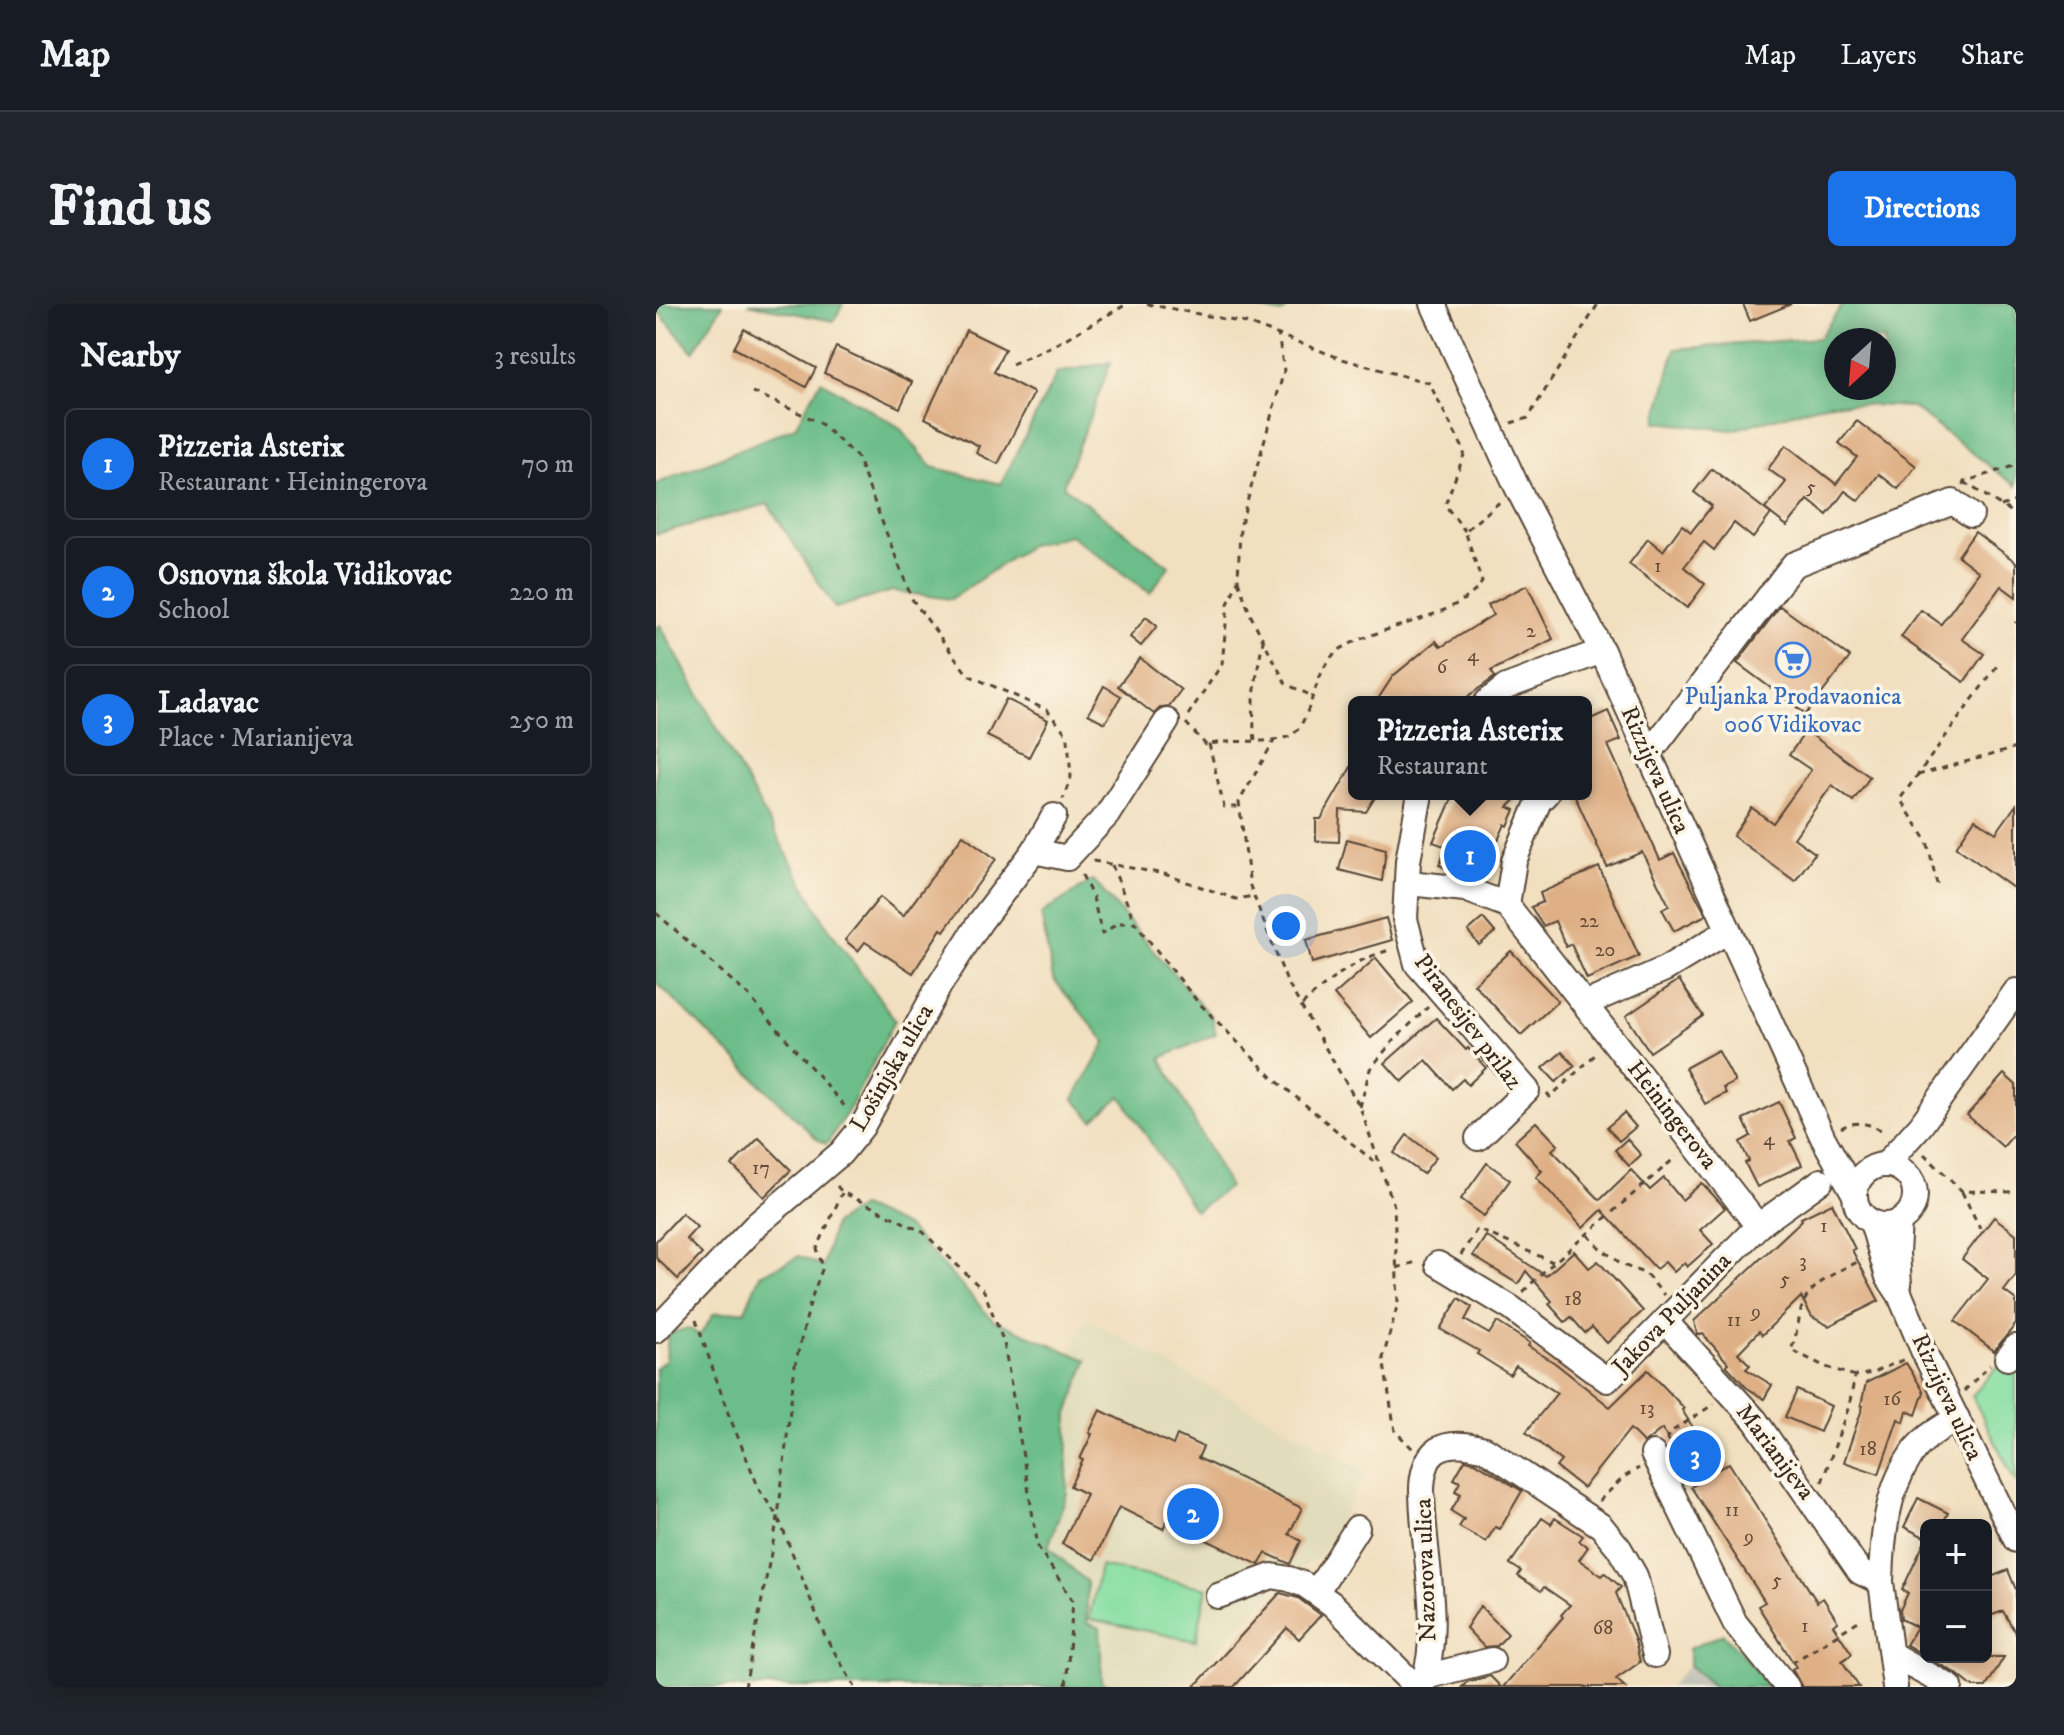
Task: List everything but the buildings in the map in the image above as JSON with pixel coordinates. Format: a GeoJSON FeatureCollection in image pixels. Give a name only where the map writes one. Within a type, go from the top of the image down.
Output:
{"type":"FeatureCollection","features":[{"type":"Feature","properties":{"kind":"street","name":"Rizzijeva ulica"},"geometry":{"type":"LineString","coordinates":[[1433,304],[1517,487],[1602,651],[1728,931],[1855,1195]]}},
{"type":"Feature","properties":{"kind":"street"},"geometry":{"type":"LineString","coordinates":[[1648,755],[1793,565],[1963,500]]}},
{"type":"Feature","properties":{"kind":"street"},"geometry":{"type":"LineString","coordinates":[[1495,696],[1506,687],[1602,651]]}},
{"type":"Feature","properties":{"kind":"street"},"geometry":{"type":"LineString","coordinates":[[1034,851],[1067,858],[1072,855],[1107,815],[1176,722]]}},
{"type":"Feature","properties":{"kind":"street","name":"Piranesijev prilaz"},"geometry":{"type":"LineString","coordinates":[[1419,800],[1408,861],[1405,919],[1417,964],[1527,1090],[1478,1138]]}},
{"type":"Feature","properties":{"kind":"street"},"geometry":{"type":"LineString","coordinates":[[1409,883],[1465,889],[1507,905],[1514,861],[1540,800]]}},
{"type":"Feature","properties":{"kind":"street","name":"Lošinjska ulica"},"geometry":{"type":"LineString","coordinates":[[667,1310],[756,1225],[841,1153],[862,1127],[939,986],[980,922],[1034,851],[1054,816]]}},
{"type":"Feature","properties":{"kind":"street","name":"Heiningerova"},"geometry":{"type":"LineString","coordinates":[[1507,905],[1758,1226]]}},
{"type":"Feature","properties":{"kind":"street"},"geometry":{"type":"LineString","coordinates":[[1585,1004],[1665,969],[1728,931]]}},
{"type":"Feature","properties":{"kind":"street"},"geometry":{"type":"LineString","coordinates":[[1915,1139],[1916,1194],[1912,1210],[1899,1222],[1881,1226],[1872,1222],[1859,1211],[1855,1195],[1860,1179],[1915,1139],[2016,991]]}},
{"type":"Feature","properties":{"kind":"street"},"geometry":{"type":"LineString","coordinates":[[1828,1144],[1879,1166],[1903,1171],[1914,1185]]}},
{"type":"Feature","properties":{"kind":"street","name":"Jakova Puljanina"},"geometry":{"type":"LineString","coordinates":[[1444,1268],[1511,1308],[1607,1380],[1758,1226],[1821,1181]]}},
{"type":"Feature","properties":{"kind":"street","name":"Rizzijeva ulica"},"geometry":{"type":"LineString","coordinates":[[1872,1222],[1888,1277],[1900,1295],[1923,1350],[1959,1407],[2016,1540]]}},
{"type":"Feature","properties":{"kind":"street","name":"Rizzijeva ulica"},"geometry":{"type":"LineString","coordinates":[[1899,1222],[1897,1253],[1900,1295]]}},
{"type":"Feature","properties":{"kind":"street","name":"Marianijeva"},"geometry":{"type":"LineString","coordinates":[[1671,1315],[1755,1420],[1860,1572],[1881,1582]]}},
{"type":"Feature","properties":{"kind":"street"},"geometry":{"type":"LineString","coordinates":[[1895,1687],[1881,1582],[1882,1539],[1896,1486],[1910,1455],[1959,1407]]}},
{"type":"Feature","properties":{"kind":"street","name":"Nazorova ulica"},"geometry":{"type":"LineString","coordinates":[[1421,1684],[1431,1634],[1422,1487],[1427,1463],[1436,1450],[1449,1446],[1467,1444],[1485,1449],[1601,1526],[1619,1548],[1635,1576],[1655,1655]]}},
{"type":"Feature","properties":{"kind":"street"},"geometry":{"type":"LineString","coordinates":[[1649,1459],[1735,1623],[1787,1687]]}},
{"type":"Feature","properties":{"kind":"street"},"geometry":{"type":"LineString","coordinates":[[1317,1591],[1357,1528]]}},
{"type":"Feature","properties":{"kind":"street"},"geometry":{"type":"LineString","coordinates":[[1218,1596],[1272,1576],[1289,1579],[1317,1591],[1421,1684],[1492,1660]]}},
{"type":"Feature","properties":{"kind":"street"},"geometry":{"type":"LineString","coordinates":[[1891,1654],[1950,1687]]}},
{"type":"Feature","properties":{"kind":"path"},"geometry":{"type":"LineString","coordinates":[[1012,364],[1058,343],[1127,304]]}},
{"type":"Feature","properties":{"kind":"path"},"geometry":{"type":"LineString","coordinates":[[1147,304],[1250,324],[1278,334],[1342,359],[1429,383],[1465,452],[1445,505],[1465,531],[1482,582],[1475,594],[1463,603],[1381,631],[1337,651],[1324,668],[1301,728],[1289,737],[1209,744],[1200,740],[1191,726],[1176,722],[1222,664],[1228,604],[1238,581],[1240,527],[1284,371],[1278,334]]}},
{"type":"Feature","properties":{"kind":"path"},"geometry":{"type":"LineString","coordinates":[[1491,429],[1528,418],[1598,304]]}},
{"type":"Feature","properties":{"kind":"path"},"geometry":{"type":"LineString","coordinates":[[753,392],[819,422],[857,457],[912,599],[968,675],[1047,710],[1064,731],[1068,739],[1071,777],[1068,790],[1054,816]]}},
{"type":"Feature","properties":{"kind":"path"},"geometry":{"type":"LineString","coordinates":[[1963,500],[2016,465]]}},
{"type":"Feature","properties":{"kind":"path"},"geometry":{"type":"LineString","coordinates":[[1465,531],[1517,487]]}},
{"type":"Feature","properties":{"kind":"path"},"geometry":{"type":"LineString","coordinates":[[1963,500],[2001,506],[2016,515]]}},
{"type":"Feature","properties":{"kind":"path"},"geometry":{"type":"LineString","coordinates":[[2001,506],[2016,501]]}},
{"type":"Feature","properties":{"kind":"path"},"geometry":{"type":"LineString","coordinates":[[1238,581],[1263,641],[1286,684],[1312,695]]}},
{"type":"Feature","properties":{"kind":"path"},"geometry":{"type":"LineString","coordinates":[[1255,741],[1255,693],[1263,641]]}},
{"type":"Feature","properties":{"kind":"path"},"geometry":{"type":"LineString","coordinates":[[1937,884],[1927,841],[1900,799],[1999,663]]}},
{"type":"Feature","properties":{"kind":"path"},"geometry":{"type":"LineString","coordinates":[[1275,739],[1239,802],[1250,886],[1287,982],[1360,1107],[1394,1206],[1398,1303],[1383,1358],[1395,1431],[1427,1463]]}},
{"type":"Feature","properties":{"kind":"path"},"geometry":{"type":"LineString","coordinates":[[1209,744],[1224,807],[1240,807]]}},
{"type":"Feature","properties":{"kind":"path"},"geometry":{"type":"LineString","coordinates":[[1918,775],[2016,748]]}},
{"type":"Feature","properties":{"kind":"path"},"geometry":{"type":"LineString","coordinates":[[1072,855],[1164,874],[1236,899],[1254,896]]}},
{"type":"Feature","properties":{"kind":"path"},"geometry":{"type":"LineString","coordinates":[[1072,855],[1093,898],[1102,934],[1118,923],[1135,923]]}},
{"type":"Feature","properties":{"kind":"path"},"geometry":{"type":"LineString","coordinates":[[1112,865],[1135,923],[1197,1001],[1273,1078],[1381,1168]]}},
{"type":"Feature","properties":{"kind":"path"},"geometry":{"type":"LineString","coordinates":[[656,913],[748,995],[862,1127]]}},
{"type":"Feature","properties":{"kind":"path"},"geometry":{"type":"LineString","coordinates":[[1301,1007],[1337,973],[1367,956],[1412,944]]}},
{"type":"Feature","properties":{"kind":"path"},"geometry":{"type":"LineString","coordinates":[[1360,1107],[1370,1069],[1393,1041],[1443,993]]}},
{"type":"Feature","properties":{"kind":"path"},"geometry":{"type":"LineString","coordinates":[[1543,1089],[1550,1097],[1612,1039]]}},
{"type":"Feature","properties":{"kind":"path"},"geometry":{"type":"LineString","coordinates":[[1828,1144],[1848,1124],[1862,1123],[1915,1139],[1962,1191],[1980,1228]]}},
{"type":"Feature","properties":{"kind":"path"},"geometry":{"type":"LineString","coordinates":[[1529,1284],[1693,1143]]}},
{"type":"Feature","properties":{"kind":"path"},"geometry":{"type":"LineString","coordinates":[[821,1171],[842,1192],[923,1232],[984,1291],[1004,1343],[1038,1547],[1073,1601],[1066,1687]]}},
{"type":"Feature","properties":{"kind":"path"},"geometry":{"type":"LineString","coordinates":[[1962,1191],[2016,1192]]}},
{"type":"Feature","properties":{"kind":"path"},"geometry":{"type":"LineString","coordinates":[[745,1687],[778,1517],[795,1365],[811,1299],[823,1267],[817,1249],[842,1192]]}},
{"type":"Feature","properties":{"kind":"path"},"geometry":{"type":"LineString","coordinates":[[1444,1268],[1477,1229],[1554,1262]]}},
{"type":"Feature","properties":{"kind":"path"},"geometry":{"type":"LineString","coordinates":[[1588,1235],[1623,1265],[1646,1274],[1671,1315]]}},
{"type":"Feature","properties":{"kind":"path"},"geometry":{"type":"LineString","coordinates":[[1841,1270],[1817,1287],[1803,1304],[1798,1333],[1791,1350],[1826,1367],[1855,1376],[1872,1373],[1900,1361]]}},
{"type":"Feature","properties":{"kind":"path"},"geometry":{"type":"LineString","coordinates":[[667,1310],[698,1324],[728,1413],[760,1491],[778,1517],[825,1636],[855,1687]]}},
{"type":"Feature","properties":{"kind":"path"},"geometry":{"type":"LineString","coordinates":[[1959,1407],[1994,1361],[2012,1352]]}},
{"type":"Feature","properties":{"kind":"path"},"geometry":{"type":"LineString","coordinates":[[1814,1502],[1845,1417],[1855,1376]]}},
{"type":"Feature","properties":{"kind":"path"},"geometry":{"type":"LineString","coordinates":[[1674,1430],[1702,1411]]}},
{"type":"Feature","properties":{"kind":"path"},"geometry":{"type":"LineString","coordinates":[[1584,1515],[1624,1477],[1649,1459]]}},
{"type":"Feature","properties":{"kind":"path"},"geometry":{"type":"LineString","coordinates":[[1802,1656],[1858,1620]]}},
{"type":"Feature","properties":{"kind":"shaded area"},"geometry":{"type":"Polygon","coordinates":[[[1086,1319],[1367,1472],[1319,1557],[1281,1582],[1183,1687],[1066,1687],[1031,1430],[1086,1319]]]}},
{"type":"Feature","properties":{"kind":"shaded area"},"geometry":{"type":"Polygon","coordinates":[[[1689,1665],[1714,1687],[1669,1687],[1689,1665]]]}},
{"type":"Feature","properties":{"kind":"green space"},"geometry":{"type":"Polygon","coordinates":[[[656,304],[723,304],[693,352],[656,309],[656,304]]]}},
{"type":"Feature","properties":{"kind":"green space"},"geometry":{"type":"Polygon","coordinates":[[[748,304],[843,304],[834,321],[748,304]]]}},
{"type":"Feature","properties":{"kind":"green space"},"geometry":{"type":"Polygon","coordinates":[[[1239,304],[1291,304],[1282,314],[1239,304]]]}},
{"type":"Feature","properties":{"kind":"green space"},"geometry":{"type":"Polygon","coordinates":[[[1843,304],[2016,304],[2016,486],[1912,407],[1829,403],[1732,430],[1656,422],[1675,349],[1819,338],[1824,331],[1824,400],[1896,400],[1896,328],[1826,328],[1843,304]]]}},
{"type":"Feature","properties":{"kind":"green space"},"geometry":{"type":"Polygon","coordinates":[[[1111,362],[1063,486],[1169,566],[1150,593],[1070,535],[1030,545],[951,599],[892,591],[835,608],[768,504],[656,534],[656,484],[795,427],[821,381],[899,427],[932,467],[1001,484],[1057,373],[1111,362]]]}},
{"type":"Feature","properties":{"kind":"green space"},"geometry":{"type":"Polygon","coordinates":[[[660,625],[825,923],[895,1020],[851,1106],[827,1144],[817,1139],[656,982],[656,628],[660,625]]]}},
{"type":"Feature","properties":{"kind":"green space"},"geometry":{"type":"Polygon","coordinates":[[[1093,880],[1212,1018],[1216,1034],[1161,1058],[1229,1187],[1195,1211],[1121,1096],[1093,1120],[1074,1099],[1106,1042],[1053,979],[1041,914],[1093,880]]]}},
{"type":"Feature","properties":{"kind":"green space"},"geometry":{"type":"Polygon","coordinates":[[[861,1207],[908,1228],[993,1320],[1087,1360],[1068,1414],[1067,1493],[1048,1547],[1087,1582],[1087,1623],[1100,1628],[1102,1682],[1112,1687],[656,1687],[656,1368],[666,1360],[668,1334],[688,1328],[700,1335],[714,1314],[745,1311],[760,1275],[799,1256],[823,1266],[834,1224],[861,1207]]]}},
{"type":"Feature","properties":{"kind":"green space"},"geometry":{"type":"Polygon","coordinates":[[[1998,1366],[2016,1366],[2016,1483],[1972,1396],[1998,1366]]]}},
{"type":"Feature","properties":{"kind":"green space"},"geometry":{"type":"Polygon","coordinates":[[[1100,1566],[1207,1588],[1196,1641],[1089,1619],[1100,1566]]]}},
{"type":"Feature","properties":{"kind":"green space"},"geometry":{"type":"Polygon","coordinates":[[[1723,1634],[1773,1687],[1714,1687],[1689,1665],[1689,1649],[1723,1634]]]}},
{"type":"Feature","properties":{"kind":"place","name":"Puljanka Prodavaonica 006 Vidikovac"},"geometry":{"type":"Point","coordinates":[1793,660]}},
{"type":"Feature","properties":{"kind":"place","name":"Pizzeria Asterix"},"geometry":{"type":"Point","coordinates":[1470,856]}},
{"type":"Feature","properties":{"kind":"place","name":"Ladavac"},"geometry":{"type":"Point","coordinates":[1695,1456]}},
{"type":"Feature","properties":{"kind":"place","name":"Osnovna škola Vidikovac"},"geometry":{"type":"Point","coordinates":[1193,1514]}}]}
